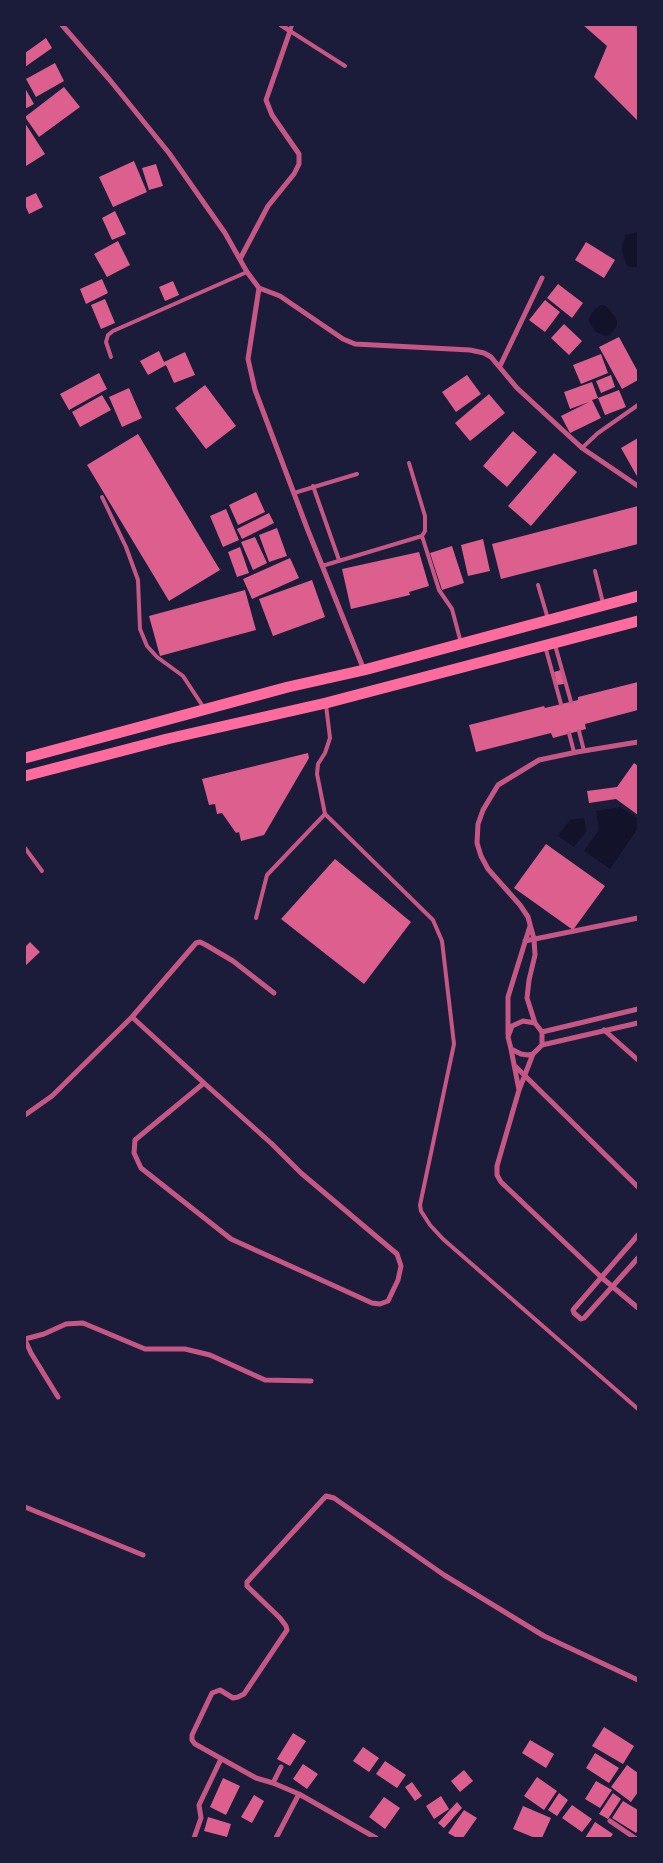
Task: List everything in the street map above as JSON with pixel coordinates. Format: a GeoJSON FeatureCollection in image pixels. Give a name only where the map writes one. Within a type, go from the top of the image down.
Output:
{"type":"FeatureCollection","features":[{"type":"Feature","properties":{"kind":"highway"},"geometry":{"type":"LineString","coordinates":[[25,758],[288,687],[364,670],[638,596]]}},
{"type":"Feature","properties":{"kind":"highway"},"geometry":{"type":"LineString","coordinates":[[25,776],[167,739],[326,703],[638,621]]}},
{"type":"Feature","properties":{"kind":"street"},"geometry":{"type":"LineString","coordinates":[[62,25],[110,79],[169,153],[225,233],[246,272],[259,288],[280,296],[343,340],[355,344],[470,350],[492,357],[517,388],[582,448],[638,486]]}},
{"type":"Feature","properties":{"kind":"street"},"geometry":{"type":"LineString","coordinates":[[240,259],[265,211],[300,164],[299,154],[272,114],[266,100],[291,28],[281,25]]}},
{"type":"Feature","properties":{"kind":"street"},"geometry":{"type":"LineString","coordinates":[[500,366],[542,278]]}},
{"type":"Feature","properties":{"kind":"street"},"geometry":{"type":"LineString","coordinates":[[259,288],[248,359],[255,390],[297,492],[322,566],[364,670]]}},
{"type":"Feature","properties":{"kind":"street"},"geometry":{"type":"LineString","coordinates":[[542,1045],[542,1032],[535,1023],[528,1005],[527,990],[534,955],[534,939],[530,925],[520,905],[488,869],[481,856],[477,843],[478,824],[483,810],[498,785],[538,760],[584,750],[638,742]]}},
{"type":"Feature","properties":{"kind":"street"},"geometry":{"type":"LineString","coordinates":[[525,940],[638,918]]}},
{"type":"Feature","properties":{"kind":"street"},"geometry":{"type":"LineString","coordinates":[[519,1090],[508,1037],[508,997],[530,925]]}},
{"type":"Feature","properties":{"kind":"street"},"geometry":{"type":"LineString","coordinates":[[25,1115],[52,1096],[132,1017],[196,943],[200,942],[233,961],[274,993]]}},
{"type":"Feature","properties":{"kind":"street"},"geometry":{"type":"LineString","coordinates":[[542,1032],[638,1009]]}},
{"type":"Feature","properties":{"kind":"street"},"geometry":{"type":"LineString","coordinates":[[132,1017],[204,1083],[301,1173],[397,1254],[401,1266],[398,1280],[388,1301],[380,1304],[372,1303],[231,1239],[141,1168],[134,1153],[135,1140],[204,1083]]}},
{"type":"Feature","properties":{"kind":"street"},"geometry":{"type":"LineString","coordinates":[[508,1037],[512,1026],[523,1020],[535,1023]]}},
{"type":"Feature","properties":{"kind":"street"},"geometry":{"type":"LineString","coordinates":[[638,1023],[542,1045],[533,1054],[519,1090],[497,1166],[497,1175],[501,1182],[601,1277],[638,1308]]}},
{"type":"Feature","properties":{"kind":"street"},"geometry":{"type":"LineString","coordinates":[[604,1030],[638,1060]]}},
{"type":"Feature","properties":{"kind":"street"},"geometry":{"type":"LineString","coordinates":[[511,1049],[521,1054],[533,1054]]}},
{"type":"Feature","properties":{"kind":"street"},"geometry":{"type":"LineString","coordinates":[[514,1065],[638,1187]]}},
{"type":"Feature","properties":{"kind":"street"},"geometry":{"type":"LineString","coordinates":[[638,1235],[574,1310],[581,1319],[584,1318],[638,1258]]}},
{"type":"Feature","properties":{"kind":"street"},"geometry":{"type":"LineString","coordinates":[[58,1397],[31,1353],[25,1339],[44,1334],[66,1324],[83,1323],[145,1349],[185,1349],[210,1355],[265,1380],[311,1382]]}},
{"type":"Feature","properties":{"kind":"street"},"geometry":{"type":"LineString","coordinates":[[376,1838],[299,1794],[256,1778],[192,1740],[192,1735],[212,1693],[220,1690],[233,1698],[244,1694],[286,1630],[283,1622],[247,1586],[247,1582],[326,1496],[334,1498],[444,1575],[544,1636],[638,1680]]}},
{"type":"Feature","properties":{"kind":"street"},"geometry":{"type":"LineString","coordinates":[[25,1506],[143,1556]]}},
{"type":"Feature","properties":{"kind":"street"},"geometry":{"type":"LineString","coordinates":[[194,1838],[200,1818],[199,1805],[221,1758]]}},
{"type":"Feature","properties":{"kind":"street"},"geometry":{"type":"LineString","coordinates":[[272,1784],[281,1767]]}},
{"type":"Feature","properties":{"kind":"street"},"geometry":{"type":"LineString","coordinates":[[276,1838],[299,1794]]}},
{"type":"Feature","properties":{"kind":"street"},"geometry":{"type":"LineString","coordinates":[[610,1821],[635,1838]]}},
{"type":"Feature","properties":{"kind":"lane"},"geometry":{"type":"LineString","coordinates":[[636,25],[638,29]]}},
{"type":"Feature","properties":{"kind":"lane"},"geometry":{"type":"LineString","coordinates":[[291,28],[345,66]]}},
{"type":"Feature","properties":{"kind":"lane"},"geometry":{"type":"LineString","coordinates":[[111,357],[106,342],[108,335],[112,331],[246,272]]}},
{"type":"Feature","properties":{"kind":"lane"},"geometry":{"type":"LineString","coordinates":[[582,448],[598,433],[638,405]]}},
{"type":"Feature","properties":{"kind":"lane"},"geometry":{"type":"LineString","coordinates":[[322,566],[422,536],[425,531],[425,516],[409,464]]}},
{"type":"Feature","properties":{"kind":"lane"},"geometry":{"type":"LineString","coordinates":[[297,492],[356,474]]}},
{"type":"Feature","properties":{"kind":"lane"},"geometry":{"type":"LineString","coordinates":[[313,486],[337,561]]}},
{"type":"Feature","properties":{"kind":"lane"},"geometry":{"type":"LineString","coordinates":[[102,497],[126,548],[138,580],[140,629],[147,646],[157,657],[183,676],[205,710]]}},
{"type":"Feature","properties":{"kind":"lane"},"geometry":{"type":"LineString","coordinates":[[422,536],[439,590],[452,609],[462,644]]}},
{"type":"Feature","properties":{"kind":"lane"},"geometry":{"type":"LineString","coordinates":[[595,571],[604,606]]}},
{"type":"Feature","properties":{"kind":"lane"},"geometry":{"type":"LineString","coordinates":[[538,585],[549,620]]}},
{"type":"Feature","properties":{"kind":"lane"},"geometry":{"type":"LineString","coordinates":[[550,644],[571,702]]}},
{"type":"Feature","properties":{"kind":"lane"},"geometry":{"type":"LineString","coordinates":[[550,644],[561,704]]}},
{"type":"Feature","properties":{"kind":"lane"},"geometry":{"type":"LineString","coordinates":[[326,703],[330,738],[325,753],[318,764],[317,774],[325,814],[432,920],[442,940],[454,1044],[420,1205],[421,1211],[430,1225],[444,1239],[638,1409]]}},
{"type":"Feature","properties":{"kind":"lane"},"geometry":{"type":"LineString","coordinates":[[579,731],[584,750]]}},
{"type":"Feature","properties":{"kind":"lane"},"geometry":{"type":"LineString","coordinates":[[569,733],[574,752]]}},
{"type":"Feature","properties":{"kind":"lane"},"geometry":{"type":"LineString","coordinates":[[256,918],[267,875],[325,814]]}},
{"type":"Feature","properties":{"kind":"lane"},"geometry":{"type":"LineString","coordinates":[[25,848],[42,871]]}},
{"type":"Feature","properties":{"kind":"shaded area"},"geometry":{"type":"Polygon","coordinates":[[[638,232],[638,267],[630,267],[626,264],[622,251],[623,242],[626,235],[638,232]]]}},
{"type":"Feature","properties":{"kind":"shaded area"},"geometry":{"type":"Polygon","coordinates":[[[600,305],[606,306],[617,321],[617,326],[610,335],[606,336],[596,332],[589,322],[589,318],[600,305]]]}},
{"type":"Feature","properties":{"kind":"shaded area"},"geometry":{"type":"Polygon","coordinates":[[[620,807],[638,819],[638,828],[610,869],[584,851],[599,830],[596,811],[620,807]]]}},
{"type":"Feature","properties":{"kind":"shaded area"},"geometry":{"type":"Polygon","coordinates":[[[584,818],[586,831],[574,847],[558,836],[570,820],[584,818]]]}},
{"type":"Feature","properties":{"kind":"building"},"geometry":{"type":"Polygon","coordinates":[[[583,25],[638,25],[638,121],[594,77],[607,46],[583,25]]]}},
{"type":"Feature","properties":{"kind":"building"},"geometry":{"type":"Polygon","coordinates":[[[46,38],[52,48],[25,67],[25,53],[46,38]]]}},
{"type":"Feature","properties":{"kind":"building"},"geometry":{"type":"Polygon","coordinates":[[[55,63],[64,81],[36,97],[26,79],[55,63]]]}},
{"type":"Feature","properties":{"kind":"building"},"geometry":{"type":"Polygon","coordinates":[[[64,87],[80,107],[39,137],[25,117],[64,87]]]}},
{"type":"Feature","properties":{"kind":"building"},"geometry":{"type":"Polygon","coordinates":[[[25,88],[34,104],[25,109],[25,88]]]}},
{"type":"Feature","properties":{"kind":"building"},"geometry":{"type":"Polygon","coordinates":[[[25,123],[45,154],[26,166],[25,164],[25,123]]]}},
{"type":"Feature","properties":{"kind":"building"},"geometry":{"type":"Polygon","coordinates":[[[134,161],[147,192],[113,207],[99,177],[134,161]]]}},
{"type":"Feature","properties":{"kind":"building"},"geometry":{"type":"Polygon","coordinates":[[[156,164],[163,186],[149,190],[142,168],[156,164]]]}},
{"type":"Feature","properties":{"kind":"building"},"geometry":{"type":"Polygon","coordinates":[[[36,193],[43,207],[29,214],[25,205],[25,198],[36,193]]]}},
{"type":"Feature","properties":{"kind":"building"},"geometry":{"type":"Polygon","coordinates":[[[115,211],[126,234],[112,240],[102,218],[115,211]]]}},
{"type":"Feature","properties":{"kind":"building"},"geometry":{"type":"Polygon","coordinates":[[[118,241],[130,265],[107,277],[94,254],[118,241]]]}},
{"type":"Feature","properties":{"kind":"building"},"geometry":{"type":"Polygon","coordinates":[[[586,242],[615,260],[604,278],[575,260],[586,242]]]}},
{"type":"Feature","properties":{"kind":"building"},"geometry":{"type":"Polygon","coordinates":[[[102,279],[108,293],[86,304],[80,289],[102,279]]]}},
{"type":"Feature","properties":{"kind":"building"},"geometry":{"type":"Polygon","coordinates":[[[173,281],[179,295],[165,301],[159,287],[173,281]]]}},
{"type":"Feature","properties":{"kind":"building"},"geometry":{"type":"Polygon","coordinates":[[[558,284],[583,303],[572,318],[547,298],[558,284]]]}},
{"type":"Feature","properties":{"kind":"building"},"geometry":{"type":"Polygon","coordinates":[[[105,299],[115,323],[101,329],[91,305],[105,299]]]}},
{"type":"Feature","properties":{"kind":"building"},"geometry":{"type":"Polygon","coordinates":[[[545,300],[560,312],[545,332],[529,320],[545,300]]]}},
{"type":"Feature","properties":{"kind":"building"},"geometry":{"type":"Polygon","coordinates":[[[564,324],[582,341],[569,355],[551,338],[564,324]]]}},
{"type":"Feature","properties":{"kind":"building"},"geometry":{"type":"Polygon","coordinates":[[[619,337],[638,372],[638,380],[622,389],[599,347],[619,337]]]}},
{"type":"Feature","properties":{"kind":"building"},"geometry":{"type":"Polygon","coordinates":[[[159,351],[164,362],[185,352],[195,375],[174,383],[166,365],[148,375],[140,361],[159,351]]]}},
{"type":"Feature","properties":{"kind":"building"},"geometry":{"type":"Polygon","coordinates":[[[601,354],[608,373],[581,384],[573,365],[601,354]]]}},
{"type":"Feature","properties":{"kind":"building"},"geometry":{"type":"Polygon","coordinates":[[[99,373],[107,389],[69,410],[60,394],[99,373]]]}},
{"type":"Feature","properties":{"kind":"building"},"geometry":{"type":"Polygon","coordinates":[[[467,375],[481,394],[456,412],[442,392],[467,375]]]}},
{"type":"Feature","properties":{"kind":"building"},"geometry":{"type":"Polygon","coordinates":[[[611,375],[615,387],[601,393],[596,381],[611,375]]]}},
{"type":"Feature","properties":{"kind":"building"},"geometry":{"type":"Polygon","coordinates":[[[592,382],[598,398],[592,400],[601,418],[570,433],[561,416],[589,402],[570,409],[564,392],[592,382]]]}},
{"type":"Feature","properties":{"kind":"building"},"geometry":{"type":"Polygon","coordinates":[[[205,385],[236,426],[206,449],[175,408],[205,385]]]}},
{"type":"Feature","properties":{"kind":"building"},"geometry":{"type":"Polygon","coordinates":[[[129,388],[142,418],[122,427],[109,397],[129,388]]]}},
{"type":"Feature","properties":{"kind":"building"},"geometry":{"type":"Polygon","coordinates":[[[619,390],[626,407],[605,415],[598,398],[619,390]]]}},
{"type":"Feature","properties":{"kind":"building"},"geometry":{"type":"Polygon","coordinates":[[[489,394],[505,413],[470,441],[455,423],[489,394]]]}},
{"type":"Feature","properties":{"kind":"building"},"geometry":{"type":"Polygon","coordinates":[[[102,395],[111,410],[80,427],[72,412],[102,395]]]}},
{"type":"Feature","properties":{"kind":"building"},"geometry":{"type":"Polygon","coordinates":[[[513,431],[537,452],[507,487],[483,466],[513,431]]]}},
{"type":"Feature","properties":{"kind":"building"},"geometry":{"type":"Polygon","coordinates":[[[138,434],[220,570],[169,601],[87,465],[138,434]]]}},
{"type":"Feature","properties":{"kind":"building"},"geometry":{"type":"Polygon","coordinates":[[[638,438],[638,478],[621,448],[638,438]]]}},
{"type":"Feature","properties":{"kind":"building"},"geometry":{"type":"Polygon","coordinates":[[[554,453],[577,472],[531,526],[508,506],[554,453]]]}},
{"type":"Feature","properties":{"kind":"building"},"geometry":{"type":"Polygon","coordinates":[[[256,492],[265,512],[238,525],[229,505],[256,492]]]}},
{"type":"Feature","properties":{"kind":"building"},"geometry":{"type":"Polygon","coordinates":[[[638,506],[638,544],[501,579],[492,544],[638,506]]]}},
{"type":"Feature","properties":{"kind":"building"},"geometry":{"type":"Polygon","coordinates":[[[226,509],[239,540],[223,547],[210,516],[226,509]]]}},
{"type":"Feature","properties":{"kind":"building"},"geometry":{"type":"Polygon","coordinates":[[[269,513],[274,523],[242,539],[237,529],[269,513]]]}},
{"type":"Feature","properties":{"kind":"building"},"geometry":{"type":"Polygon","coordinates":[[[277,528],[287,556],[269,562],[259,535],[277,528]]]}},
{"type":"Feature","properties":{"kind":"building"},"geometry":{"type":"Polygon","coordinates":[[[255,537],[267,563],[253,570],[241,542],[255,537]]]}},
{"type":"Feature","properties":{"kind":"building"},"geometry":{"type":"Polygon","coordinates":[[[483,539],[490,571],[468,576],[461,545],[483,539]]]}},
{"type":"Feature","properties":{"kind":"building"},"geometry":{"type":"Polygon","coordinates":[[[452,546],[464,583],[442,590],[430,553],[452,546]]]}},
{"type":"Feature","properties":{"kind":"building"},"geometry":{"type":"Polygon","coordinates":[[[240,547],[249,573],[237,577],[228,552],[240,547]]]}},
{"type":"Feature","properties":{"kind":"building"},"geometry":{"type":"Polygon","coordinates":[[[419,552],[429,586],[409,592],[410,595],[351,609],[342,569],[419,552]]]}},
{"type":"Feature","properties":{"kind":"building"},"geometry":{"type":"Polygon","coordinates":[[[290,558],[299,578],[252,599],[243,579],[290,558]]]}},
{"type":"Feature","properties":{"kind":"building"},"geometry":{"type":"Polygon","coordinates":[[[312,580],[325,617],[273,636],[259,599],[312,580]]]}},
{"type":"Feature","properties":{"kind":"building"},"geometry":{"type":"Polygon","coordinates":[[[245,590],[256,630],[160,656],[149,616],[245,590]]]}},
{"type":"Feature","properties":{"kind":"building"},"geometry":{"type":"Polygon","coordinates":[[[561,670],[564,684],[557,685],[554,672],[561,670]]]}},
{"type":"Feature","properties":{"kind":"building"},"geometry":{"type":"Polygon","coordinates":[[[638,682],[638,710],[585,724],[586,729],[553,738],[551,733],[476,752],[469,725],[544,706],[545,708],[578,700],[578,697],[638,682]]]}},
{"type":"Feature","properties":{"kind":"building"},"geometry":{"type":"Polygon","coordinates":[[[308,753],[309,758],[264,835],[241,841],[239,832],[236,833],[222,813],[217,814],[215,804],[209,805],[202,779],[308,753]]]}},
{"type":"Feature","properties":{"kind":"building"},"geometry":{"type":"Polygon","coordinates":[[[634,763],[638,766],[638,815],[616,799],[589,803],[587,791],[617,787],[634,763]]]}},
{"type":"Feature","properties":{"kind":"building"},"geometry":{"type":"Polygon","coordinates":[[[546,844],[605,886],[573,930],[514,888],[546,844]]]}},
{"type":"Feature","properties":{"kind":"building"},"geometry":{"type":"Polygon","coordinates":[[[335,859],[411,922],[364,984],[281,919],[335,859]]]}},
{"type":"Feature","properties":{"kind":"building"},"geometry":{"type":"Polygon","coordinates":[[[30,942],[40,952],[25,966],[25,947],[30,942]]]}},
{"type":"Feature","properties":{"kind":"building"},"geometry":{"type":"Polygon","coordinates":[[[604,1727],[634,1746],[623,1764],[592,1746],[604,1727]]]}},
{"type":"Feature","properties":{"kind":"building"},"geometry":{"type":"Polygon","coordinates":[[[293,1733],[306,1741],[290,1766],[277,1759],[293,1733]]]}},
{"type":"Feature","properties":{"kind":"building"},"geometry":{"type":"Polygon","coordinates":[[[530,1740],[554,1754],[546,1768],[522,1753],[530,1740]]]}},
{"type":"Feature","properties":{"kind":"building"},"geometry":{"type":"Polygon","coordinates":[[[363,1747],[379,1758],[369,1772],[353,1761],[363,1747]]]}},
{"type":"Feature","properties":{"kind":"building"},"geometry":{"type":"Polygon","coordinates":[[[595,1753],[619,1768],[609,1783],[586,1768],[595,1753]]]}},
{"type":"Feature","properties":{"kind":"building"},"geometry":{"type":"Polygon","coordinates":[[[385,1761],[406,1775],[397,1788],[376,1774],[385,1761]]]}},
{"type":"Feature","properties":{"kind":"building"},"geometry":{"type":"Polygon","coordinates":[[[303,1764],[318,1774],[307,1789],[293,1779],[303,1764]]]}},
{"type":"Feature","properties":{"kind":"building"},"geometry":{"type":"Polygon","coordinates":[[[627,1765],[638,1773],[638,1792],[631,1802],[611,1787],[627,1765]]]}},
{"type":"Feature","properties":{"kind":"building"},"geometry":{"type":"Polygon","coordinates":[[[464,1770],[473,1781],[460,1792],[451,1781],[464,1770]]]}},
{"type":"Feature","properties":{"kind":"building"},"geometry":{"type":"Polygon","coordinates":[[[537,1777],[557,1791],[544,1810],[524,1796],[537,1777]]]}},
{"type":"Feature","properties":{"kind":"building"},"geometry":{"type":"Polygon","coordinates":[[[223,1778],[240,1786],[226,1815],[210,1807],[223,1778]]]}},
{"type":"Feature","properties":{"kind":"building"},"geometry":{"type":"Polygon","coordinates":[[[596,1781],[612,1790],[600,1808],[585,1799],[596,1781]]]}},
{"type":"Feature","properties":{"kind":"building"},"geometry":{"type":"Polygon","coordinates":[[[412,1782],[422,1796],[415,1801],[405,1787],[412,1782]]]}},
{"type":"Feature","properties":{"kind":"building"},"geometry":{"type":"Polygon","coordinates":[[[559,1793],[568,1800],[557,1816],[548,1810],[559,1793]]]}},
{"type":"Feature","properties":{"kind":"building"},"geometry":{"type":"Polygon","coordinates":[[[613,1793],[621,1799],[608,1819],[599,1814],[613,1793]]]}},
{"type":"Feature","properties":{"kind":"building"},"geometry":{"type":"Polygon","coordinates":[[[254,1795],[264,1801],[252,1823],[241,1817],[254,1795]]]}},
{"type":"Feature","properties":{"kind":"building"},"geometry":{"type":"Polygon","coordinates":[[[441,1796],[449,1809],[434,1819],[426,1806],[441,1796]]]}},
{"type":"Feature","properties":{"kind":"building"},"geometry":{"type":"Polygon","coordinates":[[[384,1797],[400,1808],[385,1829],[369,1817],[384,1797]]]}},
{"type":"Feature","properties":{"kind":"building"},"geometry":{"type":"Polygon","coordinates":[[[623,1801],[638,1810],[638,1830],[636,1833],[612,1818],[623,1801]]]}},
{"type":"Feature","properties":{"kind":"building"},"geometry":{"type":"Polygon","coordinates":[[[457,1802],[462,1808],[444,1828],[438,1823],[457,1802]]]}},
{"type":"Feature","properties":{"kind":"building"},"geometry":{"type":"Polygon","coordinates":[[[572,1805],[592,1819],[582,1832],[562,1818],[572,1805]]]}},
{"type":"Feature","properties":{"kind":"building"},"geometry":{"type":"Polygon","coordinates":[[[523,1806],[551,1818],[542,1838],[535,1838],[513,1829],[523,1806]]]}},
{"type":"Feature","properties":{"kind":"building"},"geometry":{"type":"Polygon","coordinates":[[[464,1810],[477,1818],[463,1838],[457,1838],[448,1833],[464,1810]]]}},
{"type":"Feature","properties":{"kind":"building"},"geometry":{"type":"Polygon","coordinates":[[[208,1817],[231,1824],[227,1837],[204,1831],[208,1817]]]}},
{"type":"Feature","properties":{"kind":"building"},"geometry":{"type":"Polygon","coordinates":[[[595,1822],[613,1834],[610,1838],[585,1838],[595,1822]]]}}]}
